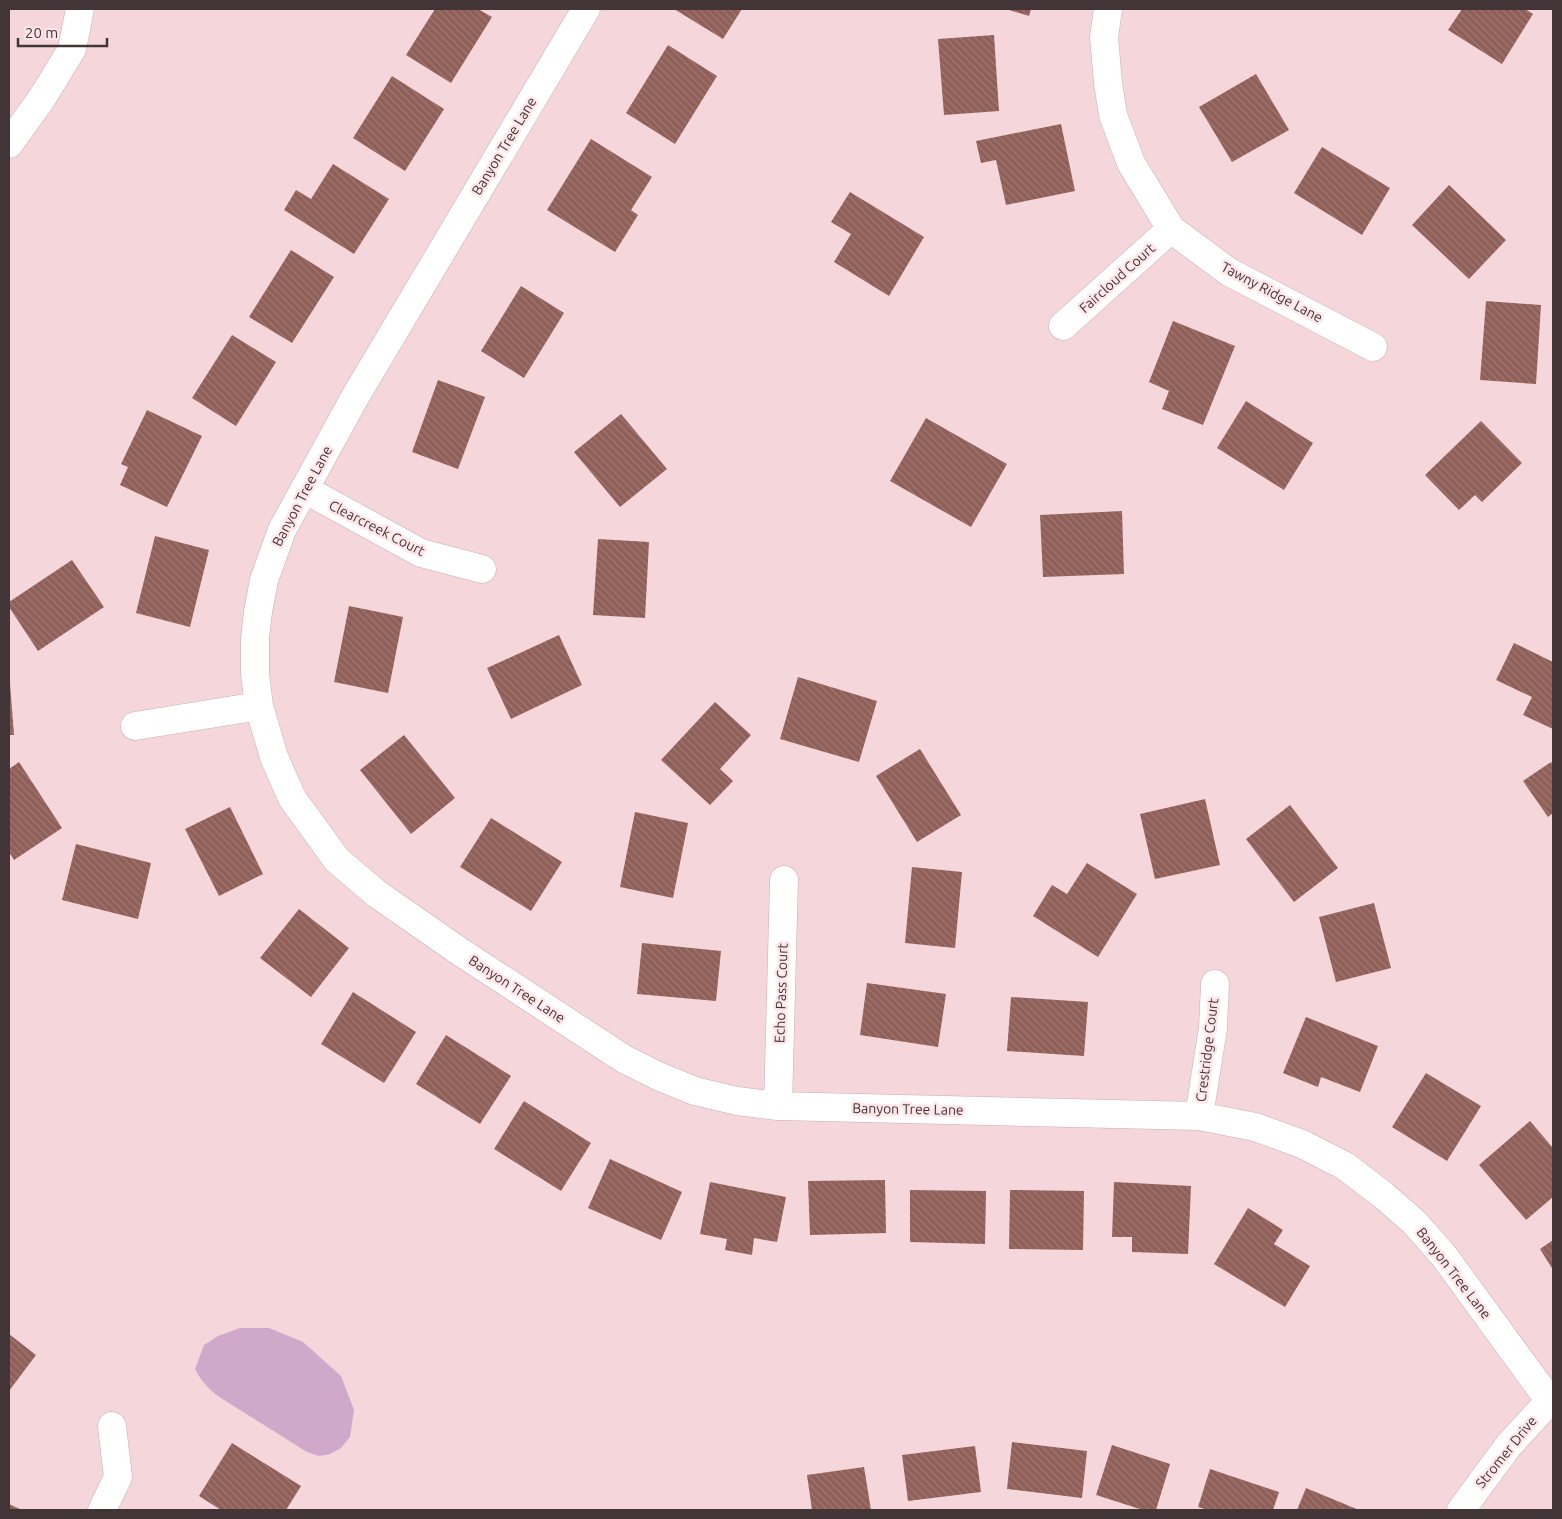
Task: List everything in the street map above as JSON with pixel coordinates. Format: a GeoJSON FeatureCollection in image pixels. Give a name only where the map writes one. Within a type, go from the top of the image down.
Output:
{"type":"FeatureCollection","features":[{"type":"Feature","properties":{"kind":"street"},"geometry":{"type":"LineString","coordinates":[[9,144],[42,98],[72,49],[80,9]]}},
{"type":"Feature","properties":{"kind":"street","name":"Banyon Tree Lane"},"geometry":{"type":"LineString","coordinates":[[586,9],[355,397],[282,530],[264,580],[258,612],[255,638],[256,674],[259,706],[274,757],[292,798],[337,860],[377,894],[459,951],[624,1059],[658,1076],[696,1091],[737,1101],[778,1106],[1198,1116],[1255,1127],[1302,1144],[1345,1166],[1383,1194],[1414,1222],[1444,1256],[1551,1399]]}},
{"type":"Feature","properties":{"kind":"street","name":"Tawny Ridge Lane"},"geometry":{"type":"LineString","coordinates":[[1108,9],[1104,37],[1113,115],[1131,162],[1171,229],[1229,272],[1373,347]]}},
{"type":"Feature","properties":{"kind":"street","name":"Faircloud Court"},"geometry":{"type":"LineString","coordinates":[[1063,326],[1171,229]]}},
{"type":"Feature","properties":{"kind":"street","name":"Clearcreek Court"},"geometry":{"type":"LineString","coordinates":[[304,489],[421,552],[482,569]]}},
{"type":"Feature","properties":{"kind":"street"},"geometry":{"type":"LineString","coordinates":[[135,726],[259,706]]}},
{"type":"Feature","properties":{"kind":"street","name":"Echo Pass Court"},"geometry":{"type":"LineString","coordinates":[[778,1106],[784,880]]}},
{"type":"Feature","properties":{"kind":"street","name":"Crestridge Court"},"geometry":{"type":"LineString","coordinates":[[1198,1116],[1213,1028],[1215,984]]}},
{"type":"Feature","properties":{"kind":"street","name":"Stromer Drive"},"geometry":{"type":"LineString","coordinates":[[1461,1510],[1509,1445],[1551,1399]]}},
{"type":"Feature","properties":{"kind":"street"},"geometry":{"type":"LineString","coordinates":[[102,1510],[118,1477],[112,1426]]}},
{"type":"Feature","properties":{"kind":"shaded area"},"geometry":{"type":"Polygon","coordinates":[[[240,1328],[269,1328],[303,1342],[341,1376],[354,1410],[350,1437],[341,1448],[330,1454],[319,1456],[307,1452],[221,1398],[206,1385],[195,1369],[204,1345],[218,1336],[240,1328]]]}},
{"type":"Feature","properties":{"kind":"building"},"geometry":{"type":"Polygon","coordinates":[[[435,9],[478,9],[492,17],[451,83],[406,55],[435,9]]]}},
{"type":"Feature","properties":{"kind":"building"},"geometry":{"type":"Polygon","coordinates":[[[674,9],[742,9],[723,39],[674,9]]]}},
{"type":"Feature","properties":{"kind":"building"},"geometry":{"type":"Polygon","coordinates":[[[1006,9],[1031,9],[1029,16],[1006,9]]]}},
{"type":"Feature","properties":{"kind":"building"},"geometry":{"type":"Polygon","coordinates":[[[1462,9],[1525,9],[1533,14],[1502,64],[1448,30],[1462,9]]]}},
{"type":"Feature","properties":{"kind":"building"},"geometry":{"type":"Polygon","coordinates":[[[994,35],[999,111],[944,115],[938,39],[994,35]]]}},
{"type":"Feature","properties":{"kind":"building"},"geometry":{"type":"Polygon","coordinates":[[[668,45],[717,76],[675,144],[626,113],[668,45]]]}},
{"type":"Feature","properties":{"kind":"building"},"geometry":{"type":"Polygon","coordinates":[[[1256,74],[1289,130],[1232,162],[1199,107],[1256,74]]]}},
{"type":"Feature","properties":{"kind":"building"},"geometry":{"type":"Polygon","coordinates":[[[392,76],[444,109],[405,171],[353,138],[392,76]]]}},
{"type":"Feature","properties":{"kind":"building"},"geometry":{"type":"Polygon","coordinates":[[[1061,124],[1075,191],[1006,205],[996,160],[981,163],[976,141],[1061,124]]]}},
{"type":"Feature","properties":{"kind":"building"},"geometry":{"type":"Polygon","coordinates":[[[591,139],[652,177],[631,210],[638,215],[615,252],[547,210],[591,139]]]}},
{"type":"Feature","properties":{"kind":"building"},"geometry":{"type":"Polygon","coordinates":[[[1322,147],[1390,188],[1362,235],[1294,193],[1322,147]]]}},
{"type":"Feature","properties":{"kind":"building"},"geometry":{"type":"Polygon","coordinates":[[[333,164],[389,199],[354,254],[284,210],[296,190],[311,199],[333,164]]]}},
{"type":"Feature","properties":{"kind":"building"},"geometry":{"type":"Polygon","coordinates":[[[1449,185],[1506,240],[1469,279],[1412,225],[1449,185]]]}},
{"type":"Feature","properties":{"kind":"building"},"geometry":{"type":"Polygon","coordinates":[[[850,192],[924,237],[889,296],[834,262],[851,234],[831,222],[850,192]]]}},
{"type":"Feature","properties":{"kind":"building"},"geometry":{"type":"Polygon","coordinates":[[[291,250],[334,277],[292,343],[249,317],[291,250]]]}},
{"type":"Feature","properties":{"kind":"building"},"geometry":{"type":"Polygon","coordinates":[[[521,286],[564,313],[524,378],[481,351],[521,286]]]}},
{"type":"Feature","properties":{"kind":"building"},"geometry":{"type":"Polygon","coordinates":[[[1486,301],[1541,305],[1536,384],[1480,380],[1486,301]]]}},
{"type":"Feature","properties":{"kind":"building"},"geometry":{"type":"Polygon","coordinates":[[[1173,321],[1235,346],[1203,425],[1162,409],[1169,391],[1149,382],[1173,321]]]}},
{"type":"Feature","properties":{"kind":"building"},"geometry":{"type":"Polygon","coordinates":[[[232,335],[276,362],[236,426],[192,398],[232,335]]]}},
{"type":"Feature","properties":{"kind":"building"},"geometry":{"type":"Polygon","coordinates":[[[438,380],[485,397],[458,469],[412,452],[438,380]]]}},
{"type":"Feature","properties":{"kind":"building"},"geometry":{"type":"Polygon","coordinates":[[[1246,401],[1313,443],[1284,490],[1217,448],[1246,401]]]}},
{"type":"Feature","properties":{"kind":"building"},"geometry":{"type":"Polygon","coordinates":[[[147,410],[202,436],[167,507],[120,485],[128,467],[121,464],[147,410]]]}},
{"type":"Feature","properties":{"kind":"building"},"geometry":{"type":"Polygon","coordinates":[[[621,414],[667,469],[620,507],[574,452],[621,414]]]}},
{"type":"Feature","properties":{"kind":"building"},"geometry":{"type":"Polygon","coordinates":[[[926,418],[1007,464],[971,527],[890,481],[926,418]]]}},
{"type":"Feature","properties":{"kind":"building"},"geometry":{"type":"Polygon","coordinates":[[[1481,421],[1522,463],[1482,502],[1475,495],[1459,510],[1425,475],[1481,421]]]}},
{"type":"Feature","properties":{"kind":"building"},"geometry":{"type":"Polygon","coordinates":[[[1122,511],[1124,574],[1043,577],[1040,515],[1122,511]]]}},
{"type":"Feature","properties":{"kind":"building"},"geometry":{"type":"Polygon","coordinates":[[[155,536],[209,550],[190,627],[136,613],[155,536]]]}},
{"type":"Feature","properties":{"kind":"building"},"geometry":{"type":"Polygon","coordinates":[[[598,539],[649,542],[645,618],[593,615],[598,539]]]}},
{"type":"Feature","properties":{"kind":"building"},"geometry":{"type":"Polygon","coordinates":[[[72,560],[104,607],[38,651],[9,607],[9,602],[72,560]]]}},
{"type":"Feature","properties":{"kind":"building"},"geometry":{"type":"Polygon","coordinates":[[[349,606],[403,617],[388,693],[334,682],[349,606]]]}},
{"type":"Feature","properties":{"kind":"building"},"geometry":{"type":"Polygon","coordinates":[[[559,635],[582,685],[511,719],[487,668],[559,635]]]}},
{"type":"Feature","properties":{"kind":"building"},"geometry":{"type":"Polygon","coordinates":[[[1514,643],[1553,662],[1553,729],[1523,715],[1532,697],[1496,680],[1514,643]]]}},
{"type":"Feature","properties":{"kind":"building"},"geometry":{"type":"Polygon","coordinates":[[[798,677],[877,701],[859,762],[780,739],[798,677]]]}},
{"type":"Feature","properties":{"kind":"building"},"geometry":{"type":"Polygon","coordinates":[[[10,683],[14,735],[9,735],[10,683]]]}},
{"type":"Feature","properties":{"kind":"building"},"geometry":{"type":"Polygon","coordinates":[[[715,702],[751,735],[720,769],[733,781],[710,805],[661,760],[715,702]]]}},
{"type":"Feature","properties":{"kind":"building"},"geometry":{"type":"Polygon","coordinates":[[[404,735],[455,798],[411,834],[360,770],[404,735]]]}},
{"type":"Feature","properties":{"kind":"building"},"geometry":{"type":"Polygon","coordinates":[[[920,749],[961,815],[917,842],[876,776],[920,749]]]}},
{"type":"Feature","properties":{"kind":"building"},"geometry":{"type":"Polygon","coordinates":[[[19,762],[62,828],[14,860],[9,852],[9,769],[19,762]]]}},
{"type":"Feature","properties":{"kind":"building"},"geometry":{"type":"Polygon","coordinates":[[[1551,762],[1553,765],[1553,813],[1548,817],[1523,781],[1551,762]]]}},
{"type":"Feature","properties":{"kind":"building"},"geometry":{"type":"Polygon","coordinates":[[[1205,799],[1220,865],[1155,879],[1140,814],[1205,799]]]}},
{"type":"Feature","properties":{"kind":"building"},"geometry":{"type":"Polygon","coordinates":[[[1290,805],[1338,868],[1294,902],[1246,839],[1290,805]]]}},
{"type":"Feature","properties":{"kind":"building"},"geometry":{"type":"Polygon","coordinates":[[[230,807],[263,874],[219,896],[185,829],[230,807]]]}},
{"type":"Feature","properties":{"kind":"building"},"geometry":{"type":"Polygon","coordinates":[[[635,812],[688,823],[673,898],[620,887],[635,812]]]}},
{"type":"Feature","properties":{"kind":"building"},"geometry":{"type":"Polygon","coordinates":[[[491,818],[562,862],[531,911],[460,867],[491,818]]]}},
{"type":"Feature","properties":{"kind":"building"},"geometry":{"type":"Polygon","coordinates":[[[76,844],[151,863],[138,919],[62,900],[76,844]]]}},
{"type":"Feature","properties":{"kind":"building"},"geometry":{"type":"Polygon","coordinates":[[[1087,863],[1137,894],[1098,957],[1033,916],[1052,885],[1067,894],[1087,863]]]}},
{"type":"Feature","properties":{"kind":"building"},"geometry":{"type":"Polygon","coordinates":[[[912,867],[962,872],[955,948],[905,943],[912,867]]]}},
{"type":"Feature","properties":{"kind":"building"},"geometry":{"type":"Polygon","coordinates":[[[1374,903],[1391,968],[1336,982],[1319,917],[1374,903]]]}},
{"type":"Feature","properties":{"kind":"building"},"geometry":{"type":"Polygon","coordinates":[[[299,909],[349,948],[311,997],[260,958],[299,909]]]}},
{"type":"Feature","properties":{"kind":"building"},"geometry":{"type":"Polygon","coordinates":[[[642,943],[721,951],[716,1001],[637,994],[642,943]]]}},
{"type":"Feature","properties":{"kind":"building"},"geometry":{"type":"Polygon","coordinates":[[[867,983],[946,994],[938,1047],[860,1035],[867,983]]]}},
{"type":"Feature","properties":{"kind":"building"},"geometry":{"type":"Polygon","coordinates":[[[353,992],[416,1032],[384,1083],[321,1044],[353,992]]]}},
{"type":"Feature","properties":{"kind":"building"},"geometry":{"type":"Polygon","coordinates":[[[1011,997],[1088,1002],[1084,1056],[1007,1051],[1011,997]]]}},
{"type":"Feature","properties":{"kind":"building"},"geometry":{"type":"Polygon","coordinates":[[[1306,1017],[1378,1046],[1360,1092],[1321,1077],[1318,1087],[1283,1073],[1306,1017]]]}},
{"type":"Feature","properties":{"kind":"building"},"geometry":{"type":"Polygon","coordinates":[[[446,1035],[511,1076],[480,1124],[416,1084],[446,1035]]]}},
{"type":"Feature","properties":{"kind":"building"},"geometry":{"type":"Polygon","coordinates":[[[1426,1073],[1481,1106],[1447,1161],[1392,1127],[1426,1073]]]}},
{"type":"Feature","properties":{"kind":"building"},"geometry":{"type":"Polygon","coordinates":[[[524,1101],[591,1143],[561,1191],[494,1149],[524,1101]]]}},
{"type":"Feature","properties":{"kind":"building"},"geometry":{"type":"Polygon","coordinates":[[[1530,1121],[1553,1148],[1553,1197],[1526,1220],[1479,1165],[1530,1121]]]}},
{"type":"Feature","properties":{"kind":"building"},"geometry":{"type":"Polygon","coordinates":[[[610,1159],[682,1192],[661,1240],[588,1208],[610,1159]]]}},
{"type":"Feature","properties":{"kind":"building"},"geometry":{"type":"Polygon","coordinates":[[[885,1180],[886,1233],[810,1235],[808,1181],[885,1180]]]}},
{"type":"Feature","properties":{"kind":"building"},"geometry":{"type":"Polygon","coordinates":[[[710,1182],[786,1197],[777,1242],[754,1238],[752,1255],[725,1250],[727,1239],[700,1234],[710,1182]]]}},
{"type":"Feature","properties":{"kind":"building"},"geometry":{"type":"Polygon","coordinates":[[[1114,1182],[1191,1186],[1188,1254],[1132,1252],[1132,1237],[1112,1237],[1114,1182]]]}},
{"type":"Feature","properties":{"kind":"building"},"geometry":{"type":"Polygon","coordinates":[[[910,1190],[986,1191],[985,1244],[910,1242],[910,1190]]]}},
{"type":"Feature","properties":{"kind":"building"},"geometry":{"type":"Polygon","coordinates":[[[1010,1190],[1084,1191],[1083,1250],[1009,1249],[1010,1190]]]}},
{"type":"Feature","properties":{"kind":"building"},"geometry":{"type":"Polygon","coordinates":[[[1248,1208],[1283,1230],[1274,1244],[1310,1266],[1285,1307],[1214,1264],[1248,1208]]]}},
{"type":"Feature","properties":{"kind":"building"},"geometry":{"type":"Polygon","coordinates":[[[1553,1240],[1553,1270],[1540,1249],[1553,1240]]]}},
{"type":"Feature","properties":{"kind":"building"},"geometry":{"type":"Polygon","coordinates":[[[9,1334],[36,1355],[9,1391],[9,1334]]]}},
{"type":"Feature","properties":{"kind":"building"},"geometry":{"type":"Polygon","coordinates":[[[1012,1442],[1087,1451],[1082,1498],[1007,1489],[1012,1442]]]}},
{"type":"Feature","properties":{"kind":"building"},"geometry":{"type":"Polygon","coordinates":[[[232,1443],[301,1486],[286,1510],[221,1510],[199,1496],[232,1443]]]}},
{"type":"Feature","properties":{"kind":"building"},"geometry":{"type":"Polygon","coordinates":[[[1112,1445],[1170,1464],[1156,1510],[1143,1510],[1096,1495],[1112,1445]]]}},
{"type":"Feature","properties":{"kind":"building"},"geometry":{"type":"Polygon","coordinates":[[[975,1446],[981,1492],[908,1501],[902,1455],[975,1446]]]}},
{"type":"Feature","properties":{"kind":"building"},"geometry":{"type":"Polygon","coordinates":[[[864,1467],[871,1510],[812,1510],[807,1475],[864,1467]]]}},
{"type":"Feature","properties":{"kind":"building"},"geometry":{"type":"Polygon","coordinates":[[[1210,1469],[1279,1492],[1273,1510],[1208,1510],[1198,1507],[1210,1469]]]}},
{"type":"Feature","properties":{"kind":"building"},"geometry":{"type":"Polygon","coordinates":[[[1306,1488],[1359,1510],[1297,1510],[1306,1488]]]}},
{"type":"Feature","properties":{"kind":"building"},"geometry":{"type":"Polygon","coordinates":[[[9,1504],[22,1510],[9,1510],[9,1504]]]}}]}
